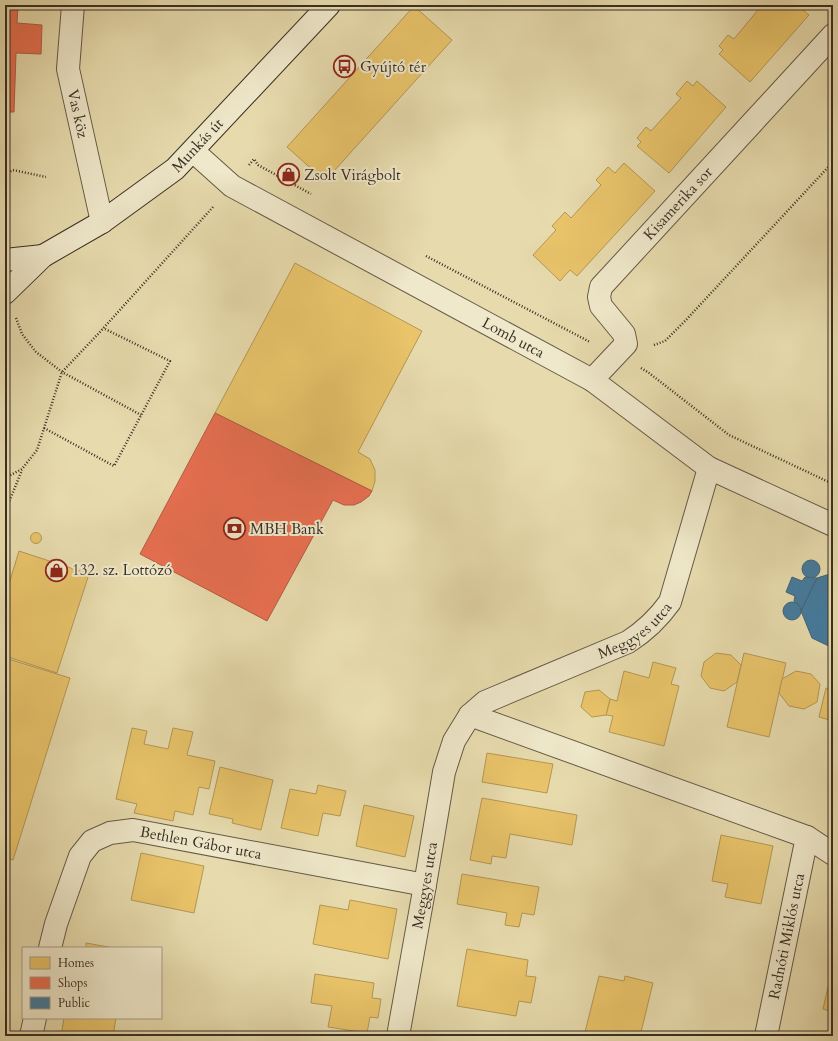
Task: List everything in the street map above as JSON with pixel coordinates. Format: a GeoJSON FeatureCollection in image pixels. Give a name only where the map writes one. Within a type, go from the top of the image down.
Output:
{"type":"FeatureCollection","features":[{"type":"Feature","properties":{"kind":"street","name":"Vas köz"},"geometry":{"type":"LineString","coordinates":[[73,5],[68,69],[102,222]]}},
{"type":"Feature","properties":{"kind":"street","name":"Munkás út"},"geometry":{"type":"LineString","coordinates":[[43,256],[102,222],[175,169],[329,5]]}},
{"type":"Feature","properties":{"kind":"street","name":"Kisamerika sor"},"geometry":{"type":"LineString","coordinates":[[624,334],[601,306],[599,297],[601,287],[833,35]]}},
{"type":"Feature","properties":{"kind":"street","name":"Lomb utca"},"geometry":{"type":"LineString","coordinates":[[193,151],[232,186],[592,380],[709,468],[833,525]]}},
{"type":"Feature","properties":{"kind":"street"},"geometry":{"type":"LineString","coordinates":[[5,260],[43,256]]}},
{"type":"Feature","properties":{"kind":"street"},"geometry":{"type":"LineString","coordinates":[[5,293],[43,256]]}},
{"type":"Feature","properties":{"kind":"street"},"geometry":{"type":"LineString","coordinates":[[592,380],[626,344],[624,334]]}},
{"type":"Feature","properties":{"kind":"street","name":"Meggyes utca"},"geometry":{"type":"LineString","coordinates":[[398,1036],[444,772],[454,741],[470,715],[485,702],[628,642],[645,631],[660,616],[670,602],[709,468]]}},
{"type":"Feature","properties":{"kind":"street"},"geometry":{"type":"LineString","coordinates":[[470,715],[807,837],[833,854]]}},
{"type":"Feature","properties":{"kind":"street","name":"Bethlen Gábor utca"},"geometry":{"type":"LineString","coordinates":[[50,947],[56,924],[80,856],[92,841],[110,833],[133,830],[425,885]]}},
{"type":"Feature","properties":{"kind":"street","name":"Radnóti Miklós utca"},"geometry":{"type":"LineString","coordinates":[[766,1036],[807,837]]}},
{"type":"Feature","properties":{"kind":"street"},"geometry":{"type":"LineString","coordinates":[[31,1036],[35,1019]]}},
{"type":"Feature","properties":{"kind":"path"},"geometry":{"type":"LineString","coordinates":[[624,334],[638,344],[650,347],[664,341],[685,321],[833,162]]}},
{"type":"Feature","properties":{"kind":"path"},"geometry":{"type":"LineString","coordinates":[[5,174],[13,170],[46,176]]}},
{"type":"Feature","properties":{"kind":"path"},"geometry":{"type":"LineString","coordinates":[[5,512],[22,469],[37,450],[62,372],[232,186]]}},
{"type":"Feature","properties":{"kind":"path"},"geometry":{"type":"LineString","coordinates":[[15,314],[22,334],[36,352],[62,372],[141,415]]}},
{"type":"Feature","properties":{"kind":"path"},"geometry":{"type":"LineString","coordinates":[[44,428],[114,466],[170,361],[103,328]]}},
{"type":"Feature","properties":{"kind":"path"},"geometry":{"type":"LineString","coordinates":[[5,478],[22,469]]}},
{"type":"Feature","properties":{"kind":"building: Homes"},"geometry":{"type":"Polygon","coordinates":[[[762,5],[797,5],[809,15],[750,82],[719,54],[723,50],[719,46],[728,35],[734,39],[762,5]]]}},
{"type":"Feature","properties":{"kind":"building: Homes"},"geometry":{"type":"Polygon","coordinates":[[[414,6],[452,40],[325,181],[287,147],[414,6]]]}},
{"type":"Feature","properties":{"kind":"building: Homes"},"geometry":{"type":"Polygon","coordinates":[[[687,81],[693,86],[697,81],[726,107],[669,173],[637,146],[641,142],[637,138],[646,127],[651,131],[681,98],[676,94],[687,81]]]}},
{"type":"Feature","properties":{"kind":"building: Homes"},"geometry":{"type":"Polygon","coordinates":[[[624,163],[655,191],[577,276],[570,270],[560,281],[533,255],[556,230],[552,226],[565,212],[571,218],[601,185],[596,180],[608,167],[615,173],[624,163]]]}},
{"type":"Feature","properties":{"kind":"building: Homes"},"geometry":{"type":"Polygon","coordinates":[[[295,263],[422,331],[358,452],[370,459],[375,470],[375,481],[372,491],[215,413],[295,263]]]}},
{"type":"Feature","properties":{"kind":"building: Homes"},"geometry":{"type":"Polygon","coordinates":[[[36,532],[40,534],[42,538],[40,542],[36,544],[32,542],[30,538],[32,534],[36,532]]]}},
{"type":"Feature","properties":{"kind":"building: Homes"},"geometry":{"type":"Polygon","coordinates":[[[19,551],[89,574],[57,673],[5,656],[5,597],[19,551]]]}},
{"type":"Feature","properties":{"kind":"building: Homes"},"geometry":{"type":"Polygon","coordinates":[[[716,653],[731,655],[741,665],[737,682],[724,691],[710,688],[701,676],[704,662],[716,653]]]}},
{"type":"Feature","properties":{"kind":"building: Homes"},"geometry":{"type":"Polygon","coordinates":[[[744,653],[786,663],[769,737],[727,727],[744,653]]]}},
{"type":"Feature","properties":{"kind":"building: Homes"},"geometry":{"type":"Polygon","coordinates":[[[5,658],[70,678],[13,860],[5,857],[5,658]]]}},
{"type":"Feature","properties":{"kind":"building: Homes"},"geometry":{"type":"Polygon","coordinates":[[[653,662],[676,668],[671,684],[679,686],[664,746],[609,732],[613,716],[606,715],[610,699],[617,701],[624,671],[649,678],[653,662]]]}},
{"type":"Feature","properties":{"kind":"building: Homes"},"geometry":{"type":"Polygon","coordinates":[[[796,671],[811,674],[820,684],[817,702],[804,709],[789,706],[779,693],[782,679],[796,671]]]}},
{"type":"Feature","properties":{"kind":"building: Homes"},"geometry":{"type":"Polygon","coordinates":[[[826,688],[833,690],[833,721],[819,717],[826,688]]]}},
{"type":"Feature","properties":{"kind":"building: Homes"},"geometry":{"type":"Polygon","coordinates":[[[599,690],[610,699],[606,715],[592,717],[581,707],[585,692],[599,690]]]}},
{"type":"Feature","properties":{"kind":"building: Homes"},"geometry":{"type":"Polygon","coordinates":[[[132,728],[147,731],[144,744],[168,749],[173,728],[193,732],[187,755],[215,761],[209,789],[199,787],[193,815],[175,811],[173,821],[134,813],[137,804],[116,799],[132,728]]]}},
{"type":"Feature","properties":{"kind":"building: Homes"},"geometry":{"type":"Polygon","coordinates":[[[487,753],[553,764],[547,793],[482,782],[487,753]]]}},
{"type":"Feature","properties":{"kind":"building: Homes"},"geometry":{"type":"Polygon","coordinates":[[[220,767],[273,780],[261,830],[232,823],[233,819],[209,814],[220,767]]]}},
{"type":"Feature","properties":{"kind":"building: Homes"},"geometry":{"type":"Polygon","coordinates":[[[318,785],[346,791],[340,816],[323,813],[318,836],[281,828],[290,789],[316,794],[318,785]]]}},
{"type":"Feature","properties":{"kind":"building: Homes"},"geometry":{"type":"Polygon","coordinates":[[[482,798],[577,815],[572,845],[510,834],[506,858],[492,856],[491,864],[470,860],[482,798]]]}},
{"type":"Feature","properties":{"kind":"building: Homes"},"geometry":{"type":"Polygon","coordinates":[[[364,805],[414,816],[405,857],[356,846],[364,805]]]}},
{"type":"Feature","properties":{"kind":"building: Homes"},"geometry":{"type":"Polygon","coordinates":[[[721,835],[773,846],[761,904],[725,897],[728,884],[712,881],[721,835]]]}},
{"type":"Feature","properties":{"kind":"building: Homes"},"geometry":{"type":"Polygon","coordinates":[[[141,853],[204,866],[194,913],[131,900],[141,853]]]}},
{"type":"Feature","properties":{"kind":"building: Homes"},"geometry":{"type":"Polygon","coordinates":[[[462,874],[539,887],[534,915],[522,913],[519,927],[505,925],[507,913],[457,904],[462,874]]]}},
{"type":"Feature","properties":{"kind":"building: Homes"},"geometry":{"type":"Polygon","coordinates":[[[350,900],[397,909],[388,959],[313,944],[320,905],[348,910],[350,900]]]}},
{"type":"Feature","properties":{"kind":"building: Homes"},"geometry":{"type":"Polygon","coordinates":[[[86,943],[108,947],[86,947],[86,943]]]}},
{"type":"Feature","properties":{"kind":"building: Homes"},"geometry":{"type":"Polygon","coordinates":[[[467,949],[528,960],[526,976],[536,977],[531,1003],[519,1001],[516,1016],[457,1006],[467,949]]]}},
{"type":"Feature","properties":{"kind":"building: Homes"},"geometry":{"type":"Polygon","coordinates":[[[833,965],[833,1012],[823,1009],[833,965]]]}},
{"type":"Feature","properties":{"kind":"building: Homes"},"geometry":{"type":"Polygon","coordinates":[[[315,974],[374,983],[372,998],[381,999],[378,1018],[370,1017],[367,1033],[328,1027],[332,1006],[311,1003],[315,974]]]}},
{"type":"Feature","properties":{"kind":"building: Homes"},"geometry":{"type":"Polygon","coordinates":[[[599,976],[624,981],[625,976],[653,983],[640,1036],[584,1036],[599,976]]]}},
{"type":"Feature","properties":{"kind":"building: Homes"},"geometry":{"type":"Polygon","coordinates":[[[64,1019],[116,1019],[113,1036],[61,1036],[64,1019]]]}},
{"type":"Feature","properties":{"kind":"building: Shops"},"geometry":{"type":"Polygon","coordinates":[[[5,5],[18,5],[17,23],[42,25],[41,54],[16,53],[14,112],[5,112],[5,5]]]}},
{"type":"Feature","properties":{"kind":"building: Shops","name":"MBH Bank"},"geometry":{"type":"Polygon","coordinates":[[[215,413],[372,491],[369,496],[354,505],[344,505],[333,500],[267,621],[140,554],[215,413]]]}},
{"type":"Feature","properties":{"kind":"building: Public"},"geometry":{"type":"Polygon","coordinates":[[[807,560],[815,560],[820,565],[818,576],[815,578],[807,578],[802,573],[802,565],[807,560]]]}},
{"type":"Feature","properties":{"kind":"building: Public"},"geometry":{"type":"Polygon","coordinates":[[[833,573],[833,648],[812,638],[801,611],[817,578],[833,573]]]}},
{"type":"Feature","properties":{"kind":"building: Public"},"geometry":{"type":"Polygon","coordinates":[[[792,577],[802,581],[805,577],[817,578],[801,611],[794,601],[795,596],[786,592],[792,577]]]}},
{"type":"Feature","properties":{"kind":"building: Public"},"geometry":{"type":"Polygon","coordinates":[[[792,602],[796,603],[800,607],[800,615],[796,619],[792,620],[788,619],[784,615],[783,611],[784,607],[788,603],[792,602]]]}},
{"type":"Feature","properties":{"kind":"place","name":"Gyújtó tér"},"geometry":{"type":"Point","coordinates":[344,67]}},
{"type":"Feature","properties":{"kind":"place","name":"Zsolt Virágbolt"},"geometry":{"type":"Point","coordinates":[288,175]}},
{"type":"Feature","properties":{"kind":"place","name":"MBH Bank"},"geometry":{"type":"Point","coordinates":[235,529]}},
{"type":"Feature","properties":{"kind":"place","name":"132. sz. Lottózó"},"geometry":{"type":"Point","coordinates":[57,570]}}]}
